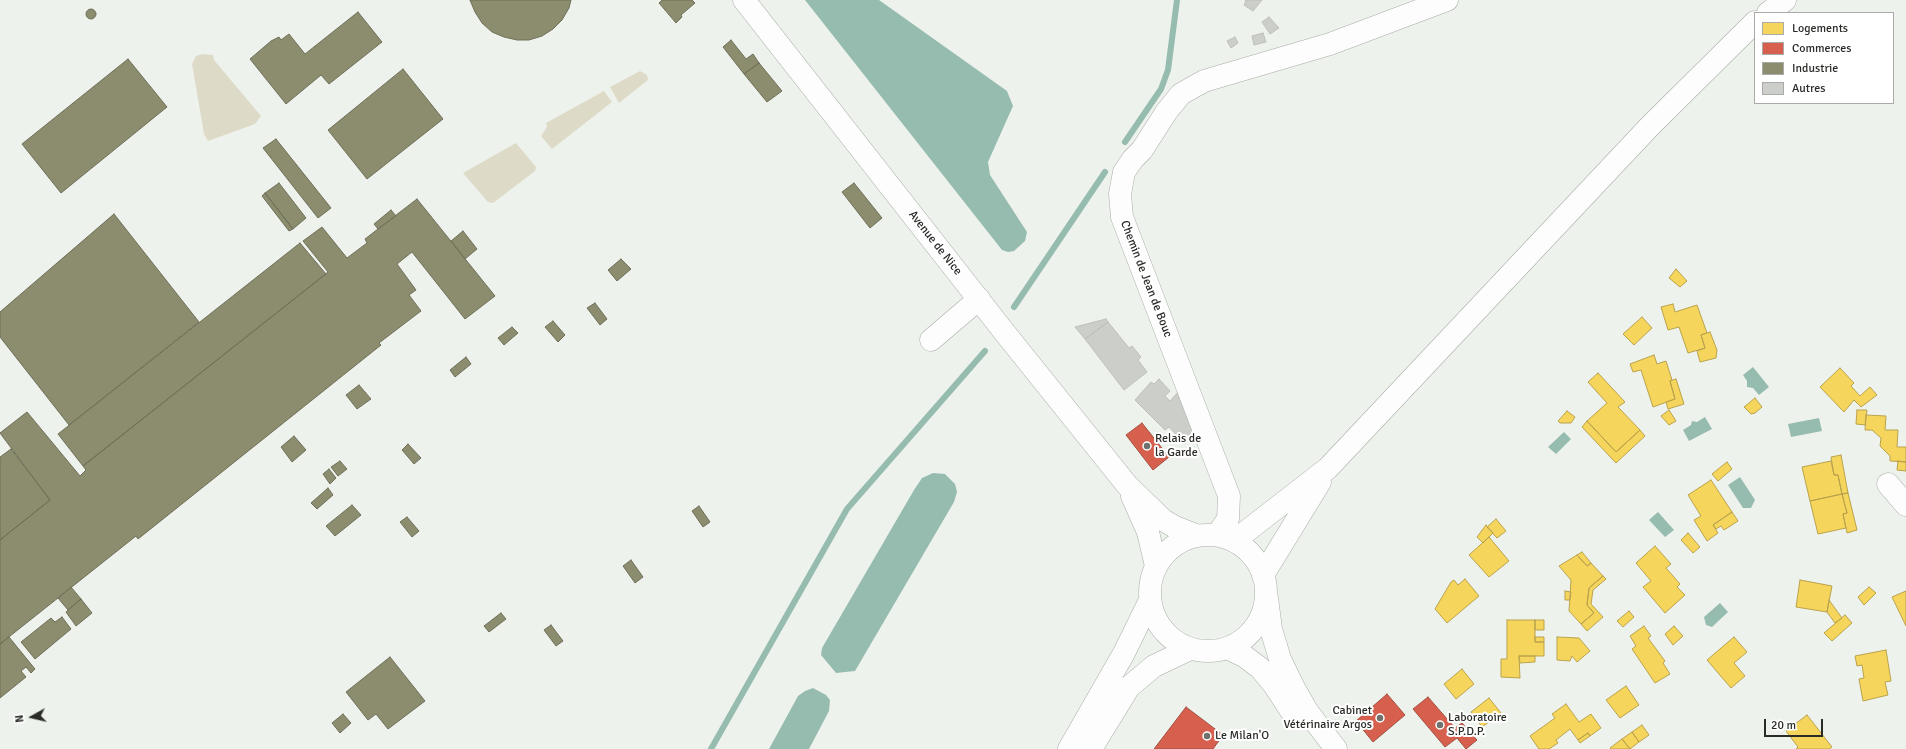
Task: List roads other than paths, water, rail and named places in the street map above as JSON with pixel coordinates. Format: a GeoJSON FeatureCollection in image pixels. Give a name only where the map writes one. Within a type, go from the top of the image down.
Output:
{"type":"FeatureCollection","features":[{"type":"Feature","properties":{"kind":"main road","name":"Avenue de Nice"},"geometry":{"type":"LineString","coordinates":[[744,0],[1001,328],[1127,485],[1163,520],[1175,527],[1216,537]]}},
{"type":"Feature","properties":{"kind":"main road","name":"Chemin de Jean de Bouc"},"geometry":{"type":"LineString","coordinates":[[1216,537],[1228,519],[1229,496],[1122,217],[1120,194],[1124,172],[1133,159],[1142,150],[1167,111],[1181,94],[1204,81],[1330,44],[1447,0]]}},
{"type":"Feature","properties":{"kind":"main road"},"geometry":{"type":"LineString","coordinates":[[1769,12],[1785,0]]}},
{"type":"Feature","properties":{"kind":"main road"},"geometry":{"type":"LineString","coordinates":[[1328,468],[1216,537],[1181,541],[1167,552],[1156,566],[1151,582],[1150,600],[1154,616],[1163,630],[1176,641],[1190,649],[1209,651],[1227,648],[1248,635],[1262,614],[1264,582],[1328,468],[1650,126],[1754,23]]}},
{"type":"Feature","properties":{"kind":"main road"},"geometry":{"type":"LineString","coordinates":[[931,340],[979,299]]}},
{"type":"Feature","properties":{"kind":"main road"},"geometry":{"type":"LineString","coordinates":[[1888,484],[1906,505]]}},
{"type":"Feature","properties":{"kind":"main road","name":"Avenue de Nice"},"geometry":{"type":"LineString","coordinates":[[1127,485],[1148,532],[1156,566]]}},
{"type":"Feature","properties":{"kind":"main road"},"geometry":{"type":"LineString","coordinates":[[1216,537],[1252,555],[1264,582],[1271,629],[1280,659],[1307,711],[1336,749]]}},
{"type":"Feature","properties":{"kind":"main road"},"geometry":{"type":"LineString","coordinates":[[1069,749],[1124,653],[1150,600]]}},
{"type":"Feature","properties":{"kind":"main road"},"geometry":{"type":"LineString","coordinates":[[1227,648],[1244,656],[1260,668],[1274,685],[1296,719],[1322,749]]}},
{"type":"Feature","properties":{"kind":"main road"},"geometry":{"type":"LineString","coordinates":[[1091,749],[1129,687],[1154,666],[1190,649]]}},
{"type":"Feature","properties":{"kind":"waterway"},"geometry":{"type":"LineString","coordinates":[[1125,142],[1161,89],[1168,70],[1177,0]]}},
{"type":"Feature","properties":{"kind":"waterway"},"geometry":{"type":"LineString","coordinates":[[1014,307],[1105,172]]}},
{"type":"Feature","properties":{"kind":"waterway"},"geometry":{"type":"LineString","coordinates":[[711,749],[847,509],[985,351]]}},
{"type":"Feature","properties":{"kind":"place","name":"Relais de la Garde"},"geometry":{"type":"Point","coordinates":[1147,446]}},
{"type":"Feature","properties":{"kind":"place","name":"Cabinet Vétérinaire Argos"},"geometry":{"type":"Point","coordinates":[1380,718]}},
{"type":"Feature","properties":{"kind":"place","name":"Laboratoire S.P.D.P."},"geometry":{"type":"Point","coordinates":[1440,725]}},
{"type":"Feature","properties":{"kind":"place","name":"Le Milan'O"},"geometry":{"type":"Point","coordinates":[1207,736]}}]}
